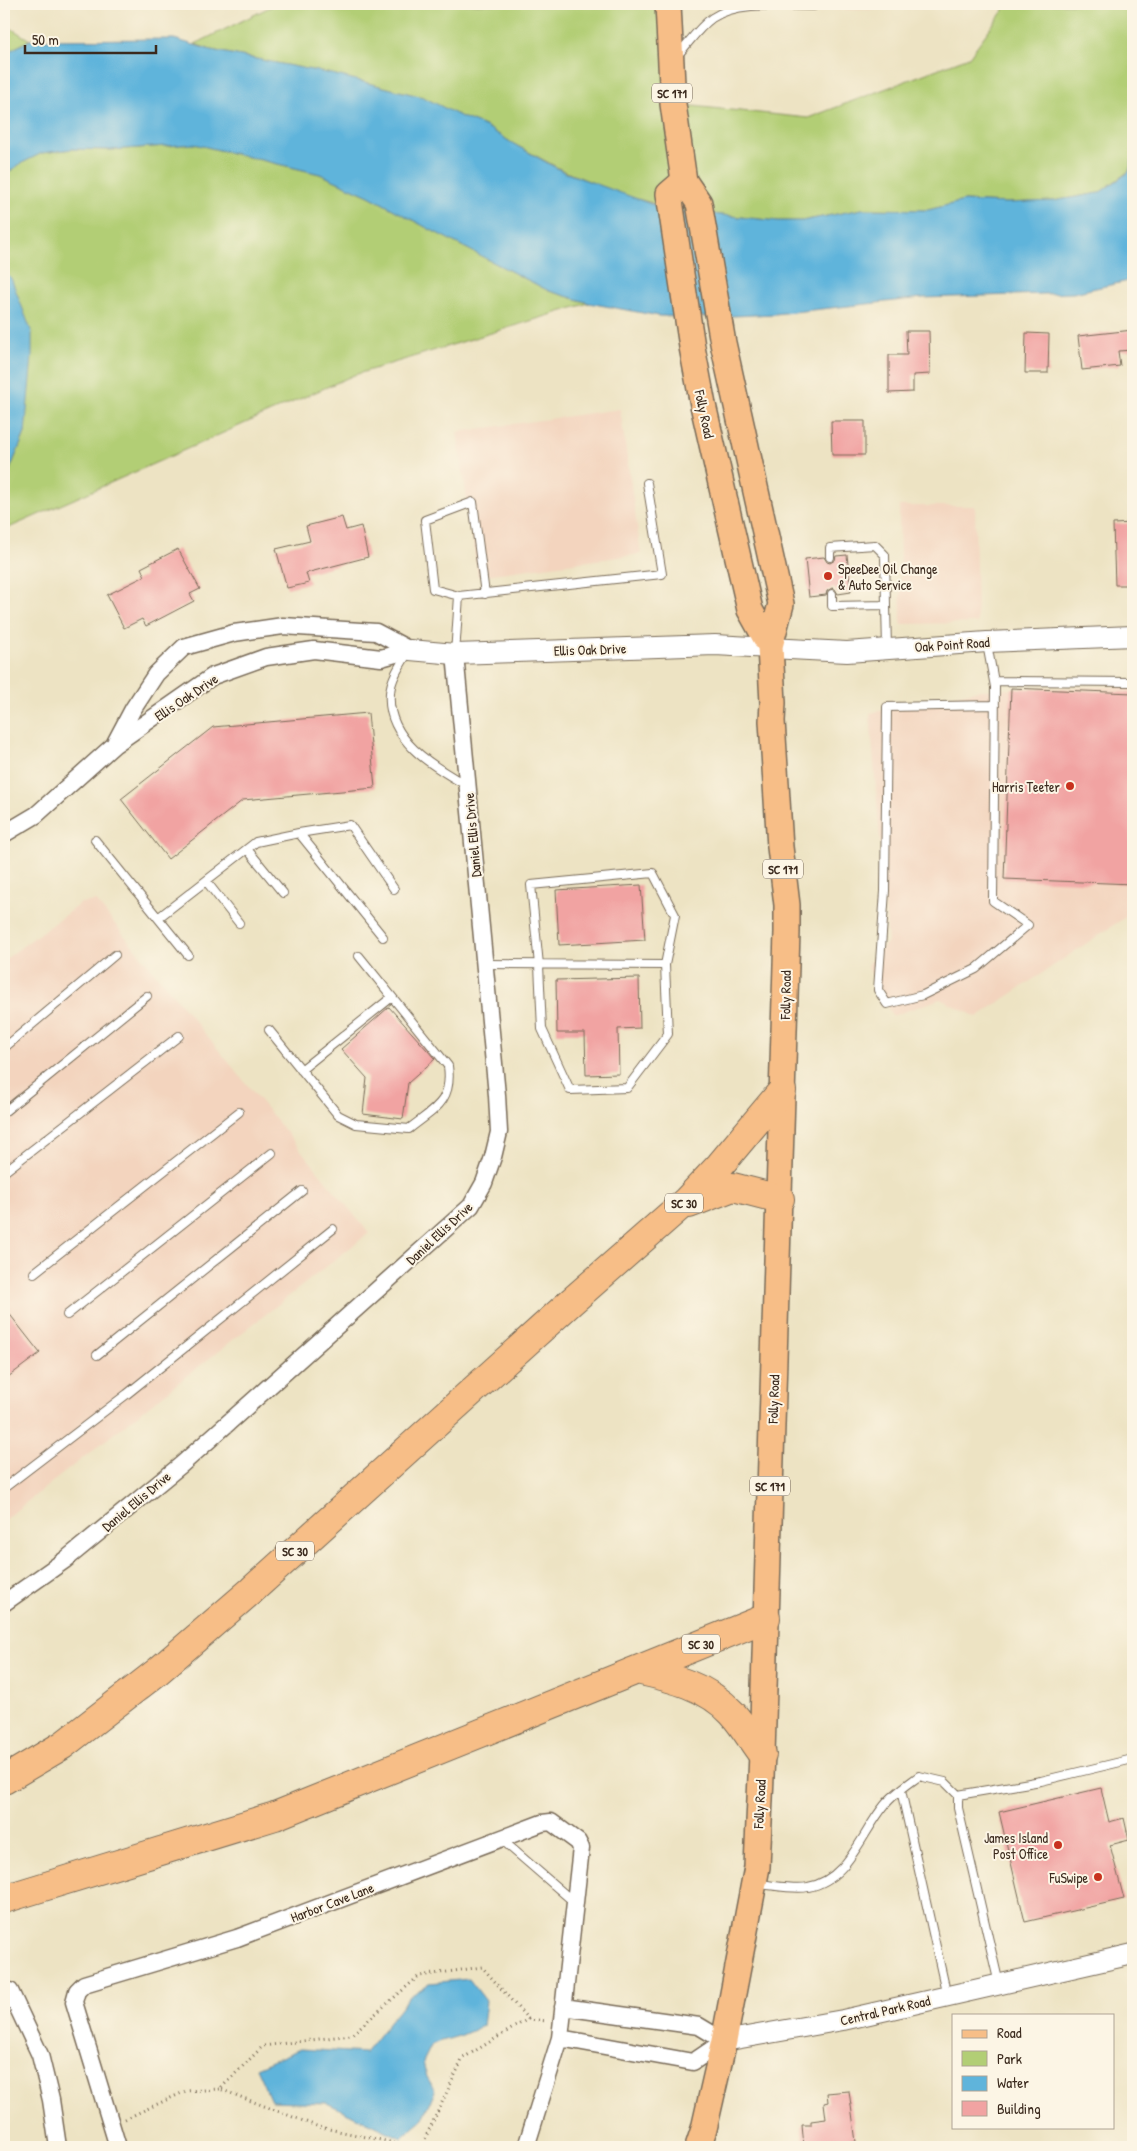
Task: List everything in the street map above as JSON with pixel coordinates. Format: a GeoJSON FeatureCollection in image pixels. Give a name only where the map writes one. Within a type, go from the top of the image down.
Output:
{"type":"FeatureCollection","features":[{"type":"Feature","properties":{"kind":"highway","name":"SC 30"},"geometry":{"type":"LineString","coordinates":[[4,1780],[63,1745],[179,1653],[260,1583],[678,1208],[720,1165],[782,1091]]}},
{"type":"Feature","properties":{"kind":"highway"},"geometry":{"type":"LineString","coordinates":[[678,1208],[733,1187],[780,1199]]}},
{"type":"Feature","properties":{"kind":"highway","name":"SC 30"},"geometry":{"type":"LineString","coordinates":[[4,1899],[275,1816],[766,1618]]}},
{"type":"Feature","properties":{"kind":"highway"},"geometry":{"type":"LineString","coordinates":[[637,1670],[672,1678],[709,1693],[732,1713],[762,1754]]}},
{"type":"Feature","properties":{"kind":"main road","name":"Folly Road"},"geometry":{"type":"LineString","coordinates":[[668,4],[673,104],[684,181],[699,203],[723,343],[781,604],[770,646],[772,721],[780,847],[787,905],[780,1199],[762,1754],[756,1867],[724,2041],[704,2129],[698,2147]]}},
{"type":"Feature","properties":{"kind":"main road","name":"Folly Road"},"geometry":{"type":"LineString","coordinates":[[684,181],[670,194],[692,347],[703,405],[750,610],[770,646]]}},
{"type":"Feature","properties":{"kind":"street","name":"Ellis Oak Drive"},"geometry":{"type":"LineString","coordinates":[[114,745],[133,709],[156,674],[184,648],[234,632],[283,626],[376,632],[410,650]]}},
{"type":"Feature","properties":{"kind":"street","name":"Oak Point Road"},"geometry":{"type":"LineString","coordinates":[[770,646],[847,652],[987,642],[1133,636]]}},
{"type":"Feature","properties":{"kind":"street","name":"Ellis Oak Drive"},"geometry":{"type":"LineString","coordinates":[[4,834],[36,815],[114,745],[213,676],[266,657],[314,650],[381,658],[410,650],[455,654],[714,645],[770,646]]}},
{"type":"Feature","properties":{"kind":"street","name":"Daniel Ellis Drive"},"geometry":{"type":"LineString","coordinates":[[4,1603],[65,1560],[181,1464],[471,1206],[484,1183],[499,1132],[498,1095],[455,654]]}},
{"type":"Feature","properties":{"kind":"street","name":"Harbor Cave Lane"},"geometry":{"type":"LineString","coordinates":[[118,2147],[74,2002],[77,1992],[84,1984],[238,1938],[500,1839],[551,1822],[578,1842],[581,1848],[560,2038],[526,2147]]}},
{"type":"Feature","properties":{"kind":"street","name":"Central Park Road"},"geometry":{"type":"LineString","coordinates":[[724,2041],[843,2020],[1133,1954]]}},
{"type":"Feature","properties":{"kind":"street"},"geometry":{"type":"LineString","coordinates":[[10,1991],[40,2055],[51,2100],[58,2147]]}},
{"type":"Feature","properties":{"kind":"street"},"geometry":{"type":"LineString","coordinates":[[560,2038],[693,2062],[724,2041],[699,2026],[563,2007]]}},
{"type":"Feature","properties":{"kind":"lane"},"geometry":{"type":"LineString","coordinates":[[671,64],[702,26],[714,16],[735,5],[814,6],[814,4]]}},
{"type":"Feature","properties":{"kind":"lane"},"geometry":{"type":"LineString","coordinates":[[485,594],[473,502],[425,520],[433,589],[459,596],[485,594],[662,574],[648,483]]}},
{"type":"Feature","properties":{"kind":"lane"},"geometry":{"type":"LineString","coordinates":[[830,557],[830,548],[875,545],[885,555],[887,649]]}},
{"type":"Feature","properties":{"kind":"lane"},"geometry":{"type":"LineString","coordinates":[[832,594],[832,606],[886,605]]}},
{"type":"Feature","properties":{"kind":"lane"},"geometry":{"type":"LineString","coordinates":[[455,654],[459,596]]}},
{"type":"Feature","properties":{"kind":"lane"},"geometry":{"type":"LineString","coordinates":[[987,642],[994,681],[995,705],[993,901],[1028,925],[976,969],[923,996],[887,1004],[878,990],[885,891],[887,707],[995,705]]}},
{"type":"Feature","properties":{"kind":"lane"},"geometry":{"type":"LineString","coordinates":[[410,650],[396,673],[390,692],[392,717],[405,740],[432,766],[467,786]]}},
{"type":"Feature","properties":{"kind":"lane"},"geometry":{"type":"LineString","coordinates":[[994,681],[1133,682]]}},
{"type":"Feature","properties":{"kind":"lane"},"geometry":{"type":"LineString","coordinates":[[158,918],[256,842],[350,825],[394,889]]}},
{"type":"Feature","properties":{"kind":"lane"},"geometry":{"type":"LineString","coordinates":[[299,833],[383,937]]}},
{"type":"Feature","properties":{"kind":"lane"},"geometry":{"type":"LineString","coordinates":[[95,840],[188,955]]}},
{"type":"Feature","properties":{"kind":"lane"},"geometry":{"type":"LineString","coordinates":[[247,849],[283,893]]}},
{"type":"Feature","properties":{"kind":"lane"},"geometry":{"type":"LineString","coordinates":[[653,873],[675,916],[665,965],[668,1034],[627,1088],[570,1090],[542,1028],[539,965],[531,885],[653,873]]}},
{"type":"Feature","properties":{"kind":"lane"},"geometry":{"type":"LineString","coordinates":[[206,881],[239,923]]}},
{"type":"Feature","properties":{"kind":"lane"},"geometry":{"type":"LineString","coordinates":[[4,1048],[115,955]]}},
{"type":"Feature","properties":{"kind":"lane"},"geometry":{"type":"LineString","coordinates":[[269,1030],[338,1115],[356,1124],[410,1129],[445,1099],[450,1081],[448,1066],[359,956]]}},
{"type":"Feature","properties":{"kind":"lane"},"geometry":{"type":"LineString","coordinates":[[485,964],[665,965]]}},
{"type":"Feature","properties":{"kind":"lane"},"geometry":{"type":"LineString","coordinates":[[4,1112],[147,996]]}},
{"type":"Feature","properties":{"kind":"lane"},"geometry":{"type":"LineString","coordinates":[[301,1070],[392,997]]}},
{"type":"Feature","properties":{"kind":"lane"},"geometry":{"type":"LineString","coordinates":[[4,1172],[179,1036]]}},
{"type":"Feature","properties":{"kind":"lane"},"geometry":{"type":"LineString","coordinates":[[34,1273],[240,1112]]}},
{"type":"Feature","properties":{"kind":"lane"},"geometry":{"type":"LineString","coordinates":[[67,1315],[272,1153]]}},
{"type":"Feature","properties":{"kind":"lane"},"geometry":{"type":"LineString","coordinates":[[97,1355],[302,1190]]}},
{"type":"Feature","properties":{"kind":"lane"},"geometry":{"type":"LineString","coordinates":[[4,1488],[127,1394],[333,1229]]}},
{"type":"Feature","properties":{"kind":"lane"},"geometry":{"type":"LineString","coordinates":[[958,1795],[1041,1781],[1133,1758]]}},
{"type":"Feature","properties":{"kind":"lane"},"geometry":{"type":"LineString","coordinates":[[754,1883],[806,1888],[826,1881],[853,1855],[884,1805],[901,1790],[919,1776],[945,1782],[958,1795],[958,1808],[999,1984]]}},
{"type":"Feature","properties":{"kind":"lane"},"geometry":{"type":"LineString","coordinates":[[901,1790],[948,1996]]}},
{"type":"Feature","properties":{"kind":"lane"},"geometry":{"type":"LineString","coordinates":[[500,1839],[575,1903]]}},
{"type":"Feature","properties":{"kind":"path"},"geometry":{"type":"LineString","coordinates":[[220,2089],[263,2046],[351,2035],[419,1976],[482,1967],[528,2018],[463,2058],[421,2147]]}},
{"type":"Feature","properties":{"kind":"path"},"geometry":{"type":"LineString","coordinates":[[112,2125],[186,2090],[220,2089],[319,2126],[414,2147]]}},
{"type":"Feature","properties":{"kind":"shaded area"},"geometry":{"type":"Polygon","coordinates":[[[834,4],[981,4],[982,7],[834,10],[834,4]]]}},
{"type":"Feature","properties":{"kind":"shaded area"},"geometry":{"type":"Polygon","coordinates":[[[620,409],[641,554],[478,576],[457,432],[620,409]]]}},
{"type":"Feature","properties":{"kind":"shaded area"},"geometry":{"type":"Polygon","coordinates":[[[899,506],[975,506],[977,623],[901,624],[899,506]]]}},
{"type":"Feature","properties":{"kind":"shaded area"},"geometry":{"type":"Polygon","coordinates":[[[1133,686],[1133,912],[977,1017],[940,999],[892,1016],[867,965],[888,942],[870,713],[980,690],[1133,686]]]}},
{"type":"Feature","properties":{"kind":"shaded area"},"geometry":{"type":"Polygon","coordinates":[[[96,901],[369,1233],[4,1520],[4,960],[81,903],[96,901]]]}},
{"type":"Feature","properties":{"kind":"green space"},"geometry":{"type":"Polygon","coordinates":[[[276,4],[669,4],[673,104],[808,118],[969,57],[1008,4],[1133,4],[1133,163],[1129,171],[1099,193],[1053,201],[1007,203],[964,201],[928,210],[862,209],[802,221],[778,221],[683,211],[626,196],[564,171],[487,127],[462,117],[423,97],[332,74],[211,50],[195,44],[276,4]]]}},
{"type":"Feature","properties":{"kind":"green space"},"geometry":{"type":"Polygon","coordinates":[[[4,24],[30,40],[4,54],[4,24]]]}},
{"type":"Feature","properties":{"kind":"green space"},"geometry":{"type":"Polygon","coordinates":[[[194,144],[320,174],[369,196],[549,291],[589,303],[354,375],[4,530],[4,484],[25,433],[11,278],[4,271],[4,176],[20,164],[41,153],[72,149],[110,150],[194,144]]]}},
{"type":"Feature","properties":{"kind":"water"},"geometry":{"type":"Polygon","coordinates":[[[174,39],[211,50],[332,74],[423,97],[462,117],[487,127],[564,172],[651,204],[683,211],[778,221],[802,221],[862,209],[928,210],[964,201],[1007,203],[1053,201],[1099,193],[1129,172],[1133,156],[1133,280],[1073,293],[922,298],[775,314],[711,317],[659,316],[589,303],[549,291],[369,196],[320,174],[194,144],[110,150],[72,149],[42,153],[20,164],[4,176],[4,54],[30,40],[174,39]]]}},
{"type":"Feature","properties":{"kind":"water"},"geometry":{"type":"Polygon","coordinates":[[[4,271],[11,278],[32,333],[32,357],[25,433],[4,484],[4,271]]]}},
{"type":"Feature","properties":{"kind":"water"},"geometry":{"type":"Polygon","coordinates":[[[469,1979],[486,2001],[483,2026],[432,2044],[423,2062],[427,2078],[435,2091],[423,2119],[401,2138],[327,2103],[271,2101],[256,2068],[300,2049],[365,2053],[409,1997],[430,1983],[469,1979]]]}},
{"type":"Feature","properties":{"kind":"building"},"geometry":{"type":"Polygon","coordinates":[[[1133,330],[1133,350],[1118,351],[1120,366],[1082,370],[1078,336],[1133,330]]]}},
{"type":"Feature","properties":{"kind":"building"},"geometry":{"type":"Polygon","coordinates":[[[906,331],[929,331],[930,374],[913,375],[913,392],[889,393],[889,355],[907,355],[906,331]]]}},
{"type":"Feature","properties":{"kind":"building"},"geometry":{"type":"Polygon","coordinates":[[[1026,333],[1049,334],[1048,373],[1025,373],[1026,333]]]}},
{"type":"Feature","properties":{"kind":"building"},"geometry":{"type":"Polygon","coordinates":[[[831,421],[865,421],[865,455],[832,455],[831,421]]]}},
{"type":"Feature","properties":{"kind":"building"},"geometry":{"type":"Polygon","coordinates":[[[342,517],[346,530],[361,526],[368,557],[306,573],[309,583],[287,588],[276,549],[310,541],[306,526],[342,517]]]}},
{"type":"Feature","properties":{"kind":"building"},"geometry":{"type":"Polygon","coordinates":[[[1133,523],[1133,585],[1115,585],[1113,524],[1133,523]]]}},
{"type":"Feature","properties":{"kind":"building"},"geometry":{"type":"Polygon","coordinates":[[[178,549],[200,589],[190,594],[194,601],[146,626],[142,619],[124,628],[107,595],[145,576],[141,568],[178,549]]]}},
{"type":"Feature","properties":{"kind":"building","name":"SpeeDee Oil Change & Auto Service"},"geometry":{"type":"Polygon","coordinates":[[[847,555],[851,592],[838,594],[832,588],[827,591],[826,595],[809,597],[805,559],[824,557],[830,563],[835,560],[836,556],[847,555]]]}},
{"type":"Feature","properties":{"kind":"building","name":"Harris Teeter"},"geometry":{"type":"Polygon","coordinates":[[[1011,688],[1133,693],[1133,884],[1004,879],[1011,688]]]}},
{"type":"Feature","properties":{"kind":"building"},"geometry":{"type":"Polygon","coordinates":[[[368,713],[375,788],[243,800],[168,859],[121,799],[213,727],[368,713]]]}},
{"type":"Feature","properties":{"kind":"building"},"geometry":{"type":"Polygon","coordinates":[[[641,885],[645,940],[559,945],[556,890],[641,885]]]}},
{"type":"Feature","properties":{"kind":"building"},"geometry":{"type":"Polygon","coordinates":[[[639,978],[640,1028],[618,1029],[619,1074],[586,1075],[585,1033],[557,1033],[556,980],[639,978]]]}},
{"type":"Feature","properties":{"kind":"building"},"geometry":{"type":"Polygon","coordinates":[[[389,1007],[435,1059],[408,1083],[403,1119],[363,1114],[367,1078],[341,1049],[389,1007]]]}},
{"type":"Feature","properties":{"kind":"building"},"geometry":{"type":"Polygon","coordinates":[[[4,1307],[40,1353],[4,1380],[4,1307]]]}},
{"type":"Feature","properties":{"kind":"building"},"geometry":{"type":"Polygon","coordinates":[[[1101,1788],[1109,1822],[1124,1818],[1129,1840],[1110,1845],[1124,1899],[1025,1922],[999,1812],[1101,1788]]]}},
{"type":"Feature","properties":{"kind":"building"},"geometry":{"type":"Polygon","coordinates":[[[849,2091],[856,2142],[804,2147],[802,2125],[811,2125],[811,2121],[826,2119],[824,2103],[828,2102],[827,2093],[849,2091]]]}},
{"type":"Feature","properties":{"kind":"place","name":"SpeeDee Oil Change & Auto Service"},"geometry":{"type":"Point","coordinates":[828,576]}},
{"type":"Feature","properties":{"kind":"place","name":"Harris Teeter"},"geometry":{"type":"Point","coordinates":[1070,786]}},
{"type":"Feature","properties":{"kind":"place","name":"James Island Post Office"},"geometry":{"type":"Point","coordinates":[1058,1845]}},
{"type":"Feature","properties":{"kind":"place","name":"FuSwipe"},"geometry":{"type":"Point","coordinates":[1098,1877]}}]}
